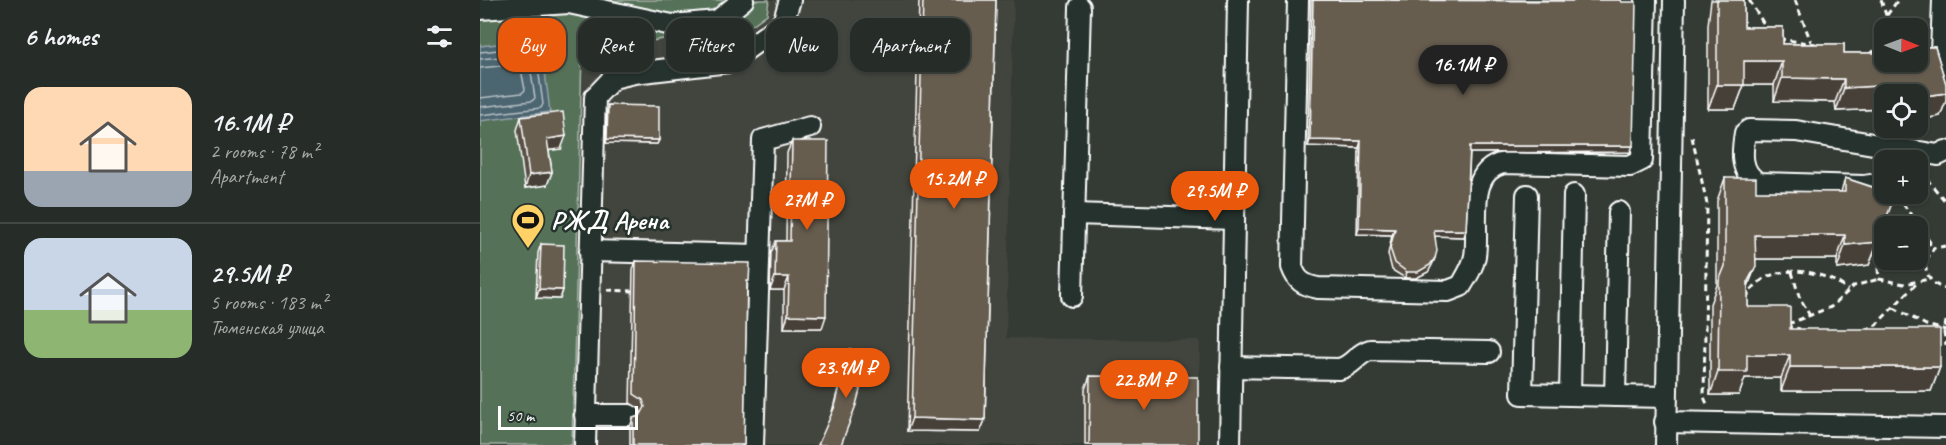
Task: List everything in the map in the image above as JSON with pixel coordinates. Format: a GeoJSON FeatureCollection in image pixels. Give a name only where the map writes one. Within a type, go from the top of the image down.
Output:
{"type":"FeatureCollection","features":[{"type":"Feature","properties":{"kind":"street"},"geometry":{"type":"LineString","coordinates":[[480,9],[569,3],[672,25],[717,21],[743,0]]}},
{"type":"Feature","properties":{"kind":"street"},"geometry":{"type":"LineString","coordinates":[[585,445],[595,97],[613,78],[634,73],[729,62],[783,23],[790,0]]}},
{"type":"Feature","properties":{"kind":"street"},"geometry":{"type":"LineString","coordinates":[[1230,445],[1238,0]]}},
{"type":"Feature","properties":{"kind":"street"},"geometry":{"type":"LineString","coordinates":[[1298,0],[1293,267],[1295,276],[1306,286],[1318,288],[1448,291],[1461,286],[1474,259],[1478,189],[1482,176],[1488,168],[1504,163],[1630,166],[1641,160],[1646,0]]}},
{"type":"Feature","properties":{"kind":"street"},"geometry":{"type":"LineString","coordinates":[[1666,445],[1674,0]]}},
{"type":"Feature","properties":{"kind":"street"},"geometry":{"type":"LineString","coordinates":[[1943,0],[1941,53],[1946,82]]}},
{"type":"Feature","properties":{"kind":"street"},"geometry":{"type":"LineString","coordinates":[[1072,296],[1080,7]]}},
{"type":"Feature","properties":{"kind":"street"},"geometry":{"type":"LineString","coordinates":[[753,445],[763,140],[810,127]]}},
{"type":"Feature","properties":{"kind":"street"},"geometry":{"type":"LineString","coordinates":[[1874,184],[1759,183],[1748,175],[1744,168],[1745,133],[1749,130],[1796,131],[1922,150]]}},
{"type":"Feature","properties":{"kind":"street"},"geometry":{"type":"LineString","coordinates":[[1928,161],[1942,153]]}},
{"type":"Feature","properties":{"kind":"street"},"geometry":{"type":"LineString","coordinates":[[1527,195],[1522,394],[1666,397]]}},
{"type":"Feature","properties":{"kind":"street"},"geometry":{"type":"LineString","coordinates":[[1570,395],[1574,195]]}},
{"type":"Feature","properties":{"kind":"street"},"geometry":{"type":"LineString","coordinates":[[1615,396],[1619,212]]}},
{"type":"Feature","properties":{"kind":"street"},"geometry":{"type":"LineString","coordinates":[[1074,214],[1234,219]]}},
{"type":"Feature","properties":{"kind":"street"},"geometry":{"type":"LineString","coordinates":[[590,251],[759,255]]}},
{"type":"Feature","properties":{"kind":"street"},"geometry":{"type":"LineString","coordinates":[[1231,366],[1339,369],[1348,367],[1359,355],[1370,350],[1489,352]]}},
{"type":"Feature","properties":{"kind":"street"},"geometry":{"type":"LineString","coordinates":[[585,415],[630,415]]}},
{"type":"Feature","properties":{"kind":"street"},"geometry":{"type":"LineString","coordinates":[[1665,422],[1946,427]]}},
{"type":"Feature","properties":{"kind":"path"},"geometry":{"type":"LineString","coordinates":[[1749,0],[1767,28],[1779,39],[1811,42],[1818,45]]}},
{"type":"Feature","properties":{"kind":"path"},"geometry":{"type":"LineString","coordinates":[[1795,0],[1811,42]]}},
{"type":"Feature","properties":{"kind":"path"},"geometry":{"type":"LineString","coordinates":[[1881,0],[1886,15]]}},
{"type":"Feature","properties":{"kind":"path"},"geometry":{"type":"LineString","coordinates":[[1886,15],[1898,0]]}},
{"type":"Feature","properties":{"kind":"path"},"geometry":{"type":"LineString","coordinates":[[1863,57],[1874,51]]}},
{"type":"Feature","properties":{"kind":"path"},"geometry":{"type":"LineString","coordinates":[[1692,126],[1692,137],[1707,204],[1704,397],[1707,406],[1715,410]]}},
{"type":"Feature","properties":{"kind":"path"},"geometry":{"type":"LineString","coordinates":[[1928,180],[1946,202]]}},
{"type":"Feature","properties":{"kind":"path"},"geometry":{"type":"LineString","coordinates":[[1903,204],[1934,248]]}},
{"type":"Feature","properties":{"kind":"path"},"geometry":{"type":"LineString","coordinates":[[1946,246],[1934,248],[1925,262],[1929,279],[1936,286],[1946,289]]}},
{"type":"Feature","properties":{"kind":"path"},"geometry":{"type":"LineString","coordinates":[[1878,270],[1879,279]]}},
{"type":"Feature","properties":{"kind":"path"},"geometry":{"type":"LineString","coordinates":[[1744,305],[1747,296],[1759,281],[1792,272],[1826,276],[1848,290]]}},
{"type":"Feature","properties":{"kind":"path"},"geometry":{"type":"LineString","coordinates":[[1792,272],[1798,296],[1810,316]]}},
{"type":"Feature","properties":{"kind":"path"},"geometry":{"type":"LineString","coordinates":[[1785,326],[1831,307],[1848,290],[1879,279],[1891,283],[1917,283],[1929,279]]}},
{"type":"Feature","properties":{"kind":"path"},"geometry":{"type":"LineString","coordinates":[[1862,330],[1874,327],[1917,283]]}},
{"type":"Feature","properties":{"kind":"path"},"geometry":{"type":"LineString","coordinates":[[588,289],[632,291]]}},
{"type":"Feature","properties":{"kind":"path"},"geometry":{"type":"LineString","coordinates":[[1894,308],[1918,322],[1945,329]]}},
{"type":"Feature","properties":{"kind":"path"},"geometry":{"type":"LineString","coordinates":[[1946,321],[1946,346]]}},
{"type":"Feature","properties":{"kind":"path"},"geometry":{"type":"LineString","coordinates":[[1776,325],[1807,331]]}},
{"type":"Feature","properties":{"kind":"shaded area"},"geometry":{"type":"Polygon","coordinates":[[[769,0],[1014,0],[1006,338],[1200,340],[1198,445],[572,445],[581,72],[654,72],[654,41],[666,39],[666,72],[754,72],[754,24],[767,14],[769,0]]]}},
{"type":"Feature","properties":{"kind":"green space","name":"РЖД Арена"},"geometry":{"type":"Polygon","coordinates":[[[480,0],[769,0],[767,14],[754,24],[754,18],[666,18],[666,39],[654,41],[654,18],[578,18],[578,72],[581,72],[572,445],[480,445],[480,0]]]}},
{"type":"Feature","properties":{"kind":"water"},"geometry":{"type":"Polygon","coordinates":[[[498,44],[498,72],[545,72],[550,112],[480,121],[480,46],[498,44]]]}},
{"type":"Feature","properties":{"kind":"building"},"geometry":{"type":"Polygon","coordinates":[[[923,0],[996,0],[985,420],[912,418],[921,72],[970,72],[970,18],[923,18],[923,0]]]}},
{"type":"Feature","properties":{"kind":"building"},"geometry":{"type":"Polygon","coordinates":[[[1313,0],[1621,0],[1621,2],[1636,2],[1633,146],[1470,146],[1466,230],[1434,230],[1437,251],[1435,258],[1430,265],[1418,272],[1407,272],[1395,263],[1390,248],[1395,229],[1359,228],[1361,141],[1310,140],[1313,0]]]}},
{"type":"Feature","properties":{"kind":"building"},"geometry":{"type":"Polygon","coordinates":[[[1717,0],[1744,0],[1744,27],[1783,27],[1783,44],[1844,44],[1844,53],[1874,53],[1874,72],[1928,72],[1928,47],[1935,47],[1946,84],[1946,93],[1928,95],[1928,84],[1874,84],[1874,86],[1844,88],[1844,79],[1782,78],[1782,61],[1744,61],[1744,85],[1717,85],[1717,0]]]}},
{"type":"Feature","properties":{"kind":"building"},"geometry":{"type":"Polygon","coordinates":[[[608,105],[659,106],[659,140],[607,139],[608,105]]]}},
{"type":"Feature","properties":{"kind":"building"},"geometry":{"type":"Polygon","coordinates":[[[563,112],[566,136],[547,139],[552,172],[529,175],[521,117],[563,112]]]}},
{"type":"Feature","properties":{"kind":"building"},"geometry":{"type":"Polygon","coordinates":[[[792,141],[828,141],[826,316],[788,315],[789,277],[775,277],[776,241],[790,241],[792,141]]]}},
{"type":"Feature","properties":{"kind":"building"},"geometry":{"type":"Polygon","coordinates":[[[1725,178],[1756,178],[1756,191],[1845,192],[1845,178],[1874,188],[1874,204],[1891,204],[1887,216],[1874,216],[1874,242],[1845,245],[1845,235],[1755,235],[1756,266],[1748,281],[1748,307],[1790,307],[1790,329],[1940,329],[1940,367],[1790,367],[1790,355],[1747,355],[1747,372],[1718,372],[1719,281],[1725,266],[1725,178]]]}},
{"type":"Feature","properties":{"kind":"building"},"geometry":{"type":"Polygon","coordinates":[[[541,244],[564,245],[563,290],[539,289],[541,244]]]}},
{"type":"Feature","properties":{"kind":"building"},"geometry":{"type":"Polygon","coordinates":[[[636,261],[750,263],[749,281],[747,281],[744,445],[633,445],[633,418],[640,416],[645,407],[643,400],[634,394],[636,261]]]}},
{"type":"Feature","properties":{"kind":"building"},"geometry":{"type":"Polygon","coordinates":[[[850,349],[869,356],[856,405],[841,445],[818,445],[835,406],[850,349]]]}},
{"type":"Feature","properties":{"kind":"building"},"geometry":{"type":"Polygon","coordinates":[[[1090,376],[1198,377],[1198,445],[1089,445],[1090,376]]]}},
{"type":"Feature","properties":{"kind":"place","name":"РЖД Арена"},"geometry":{"type":"Point","coordinates":[528,249]}}]}
